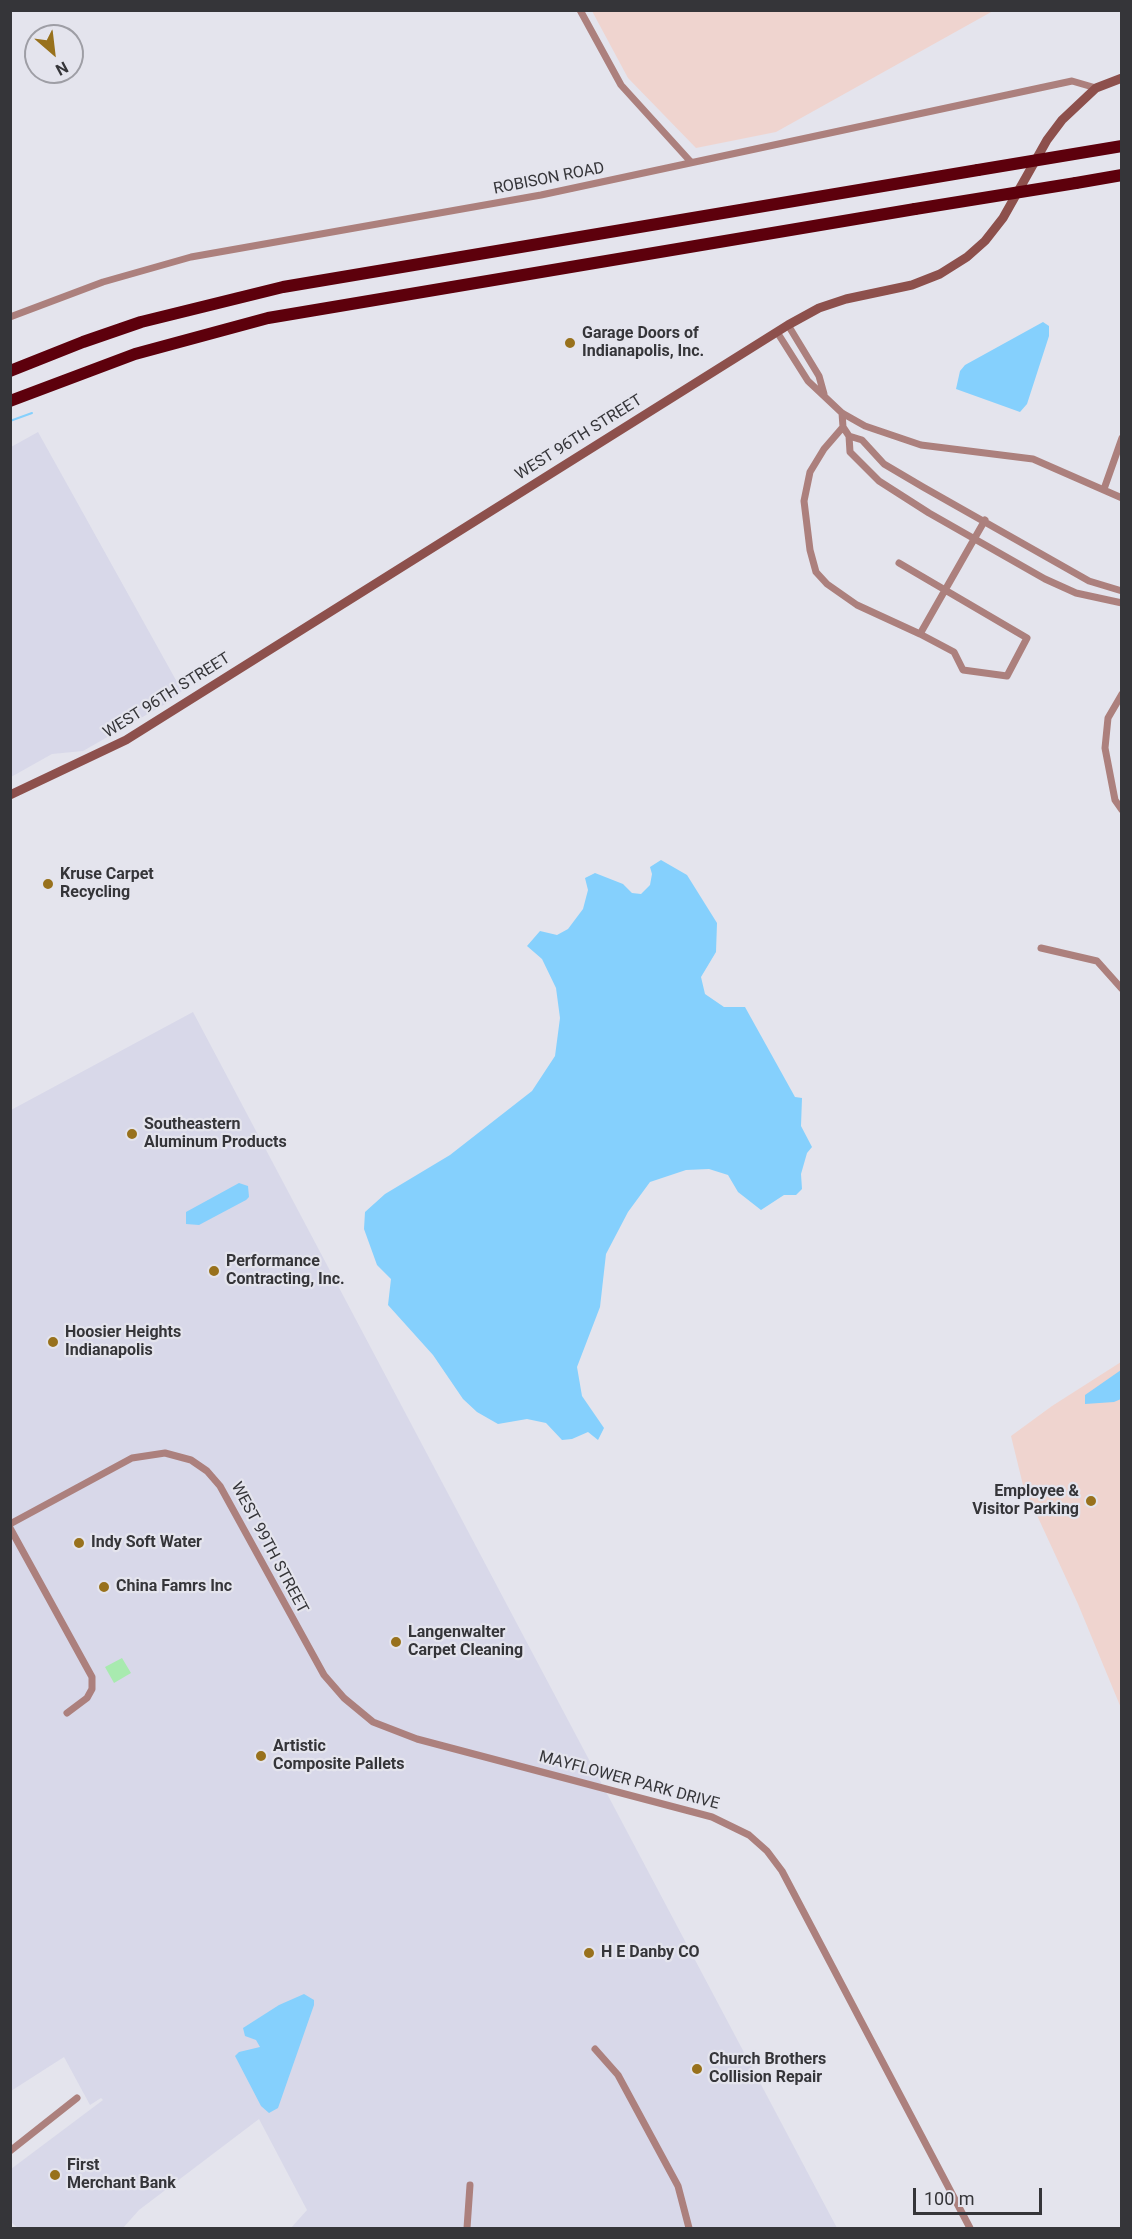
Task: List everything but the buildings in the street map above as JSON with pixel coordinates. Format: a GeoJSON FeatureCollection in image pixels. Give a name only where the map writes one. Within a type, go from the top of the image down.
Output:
{"type":"FeatureCollection","features":[{"type":"Feature","properties":{"kind":"highway"},"geometry":{"type":"LineString","coordinates":[[10,371],[141,322],[284,287],[1122,146]]}},
{"type":"Feature","properties":{"kind":"highway"},"geometry":{"type":"LineString","coordinates":[[10,401],[135,354],[268,318],[1122,175]]}},
{"type":"Feature","properties":{"kind":"street"},"geometry":{"type":"LineString","coordinates":[[580,10],[621,85],[690,162]]}},
{"type":"Feature","properties":{"kind":"street","name":"WEST 96TH STREET"},"geometry":{"type":"LineString","coordinates":[[10,795],[126,740],[777,332],[819,308],[846,299],[912,285],[940,274],[985,241],[1003,218],[1047,140],[1062,120],[1096,88],[1122,78]]}},
{"type":"Feature","properties":{"kind":"street","name":"ROBISON ROAD"},"geometry":{"type":"LineString","coordinates":[[10,317],[103,282],[168,262],[530,197],[1072,81],[1096,88]]}},
{"type":"Feature","properties":{"kind":"street"},"geometry":{"type":"LineString","coordinates":[[789,325],[819,376],[825,397]]}},
{"type":"Feature","properties":{"kind":"street"},"geometry":{"type":"LineString","coordinates":[[777,332],[808,381],[842,413],[865,426],[897,439],[921,445],[1023,456],[1122,498]]}},
{"type":"Feature","properties":{"kind":"street"},"geometry":{"type":"LineString","coordinates":[[842,413],[843,427],[849,436],[850,452],[879,481],[929,513],[1045,579],[1076,593],[1122,603]]}},
{"type":"Feature","properties":{"kind":"street"},"geometry":{"type":"LineString","coordinates":[[843,427],[824,449],[810,472],[804,501],[810,550],[816,572],[827,584],[857,605],[954,652],[963,670],[1006,676],[1027,638],[899,563]]}},
{"type":"Feature","properties":{"kind":"street"},"geometry":{"type":"LineString","coordinates":[[849,436],[862,440],[884,464],[1089,581],[1122,591]]}},
{"type":"Feature","properties":{"kind":"street"},"geometry":{"type":"LineString","coordinates":[[1104,489],[1122,438]]}},
{"type":"Feature","properties":{"kind":"street"},"geometry":{"type":"LineString","coordinates":[[920,634],[985,520]]}},
{"type":"Feature","properties":{"kind":"street"},"geometry":{"type":"LineString","coordinates":[[1122,694],[1108,718],[1106,738],[1115,800],[1122,810]]}},
{"type":"Feature","properties":{"kind":"street"},"geometry":{"type":"LineString","coordinates":[[1041,948],[1093,959],[1122,989]]}},
{"type":"Feature","properties":{"kind":"street","name":"WEST 99TH STREET"},"geometry":{"type":"LineString","coordinates":[[10,1526],[132,1458],[152,1453],[185,1458],[207,1470],[220,1486],[304,1643]]}},
{"type":"Feature","properties":{"kind":"street"},"geometry":{"type":"LineString","coordinates":[[10,1526],[92,1677],[92,1689],[87,1698],[67,1713]]}},
{"type":"Feature","properties":{"kind":"street","name":"MAYFLOWER PARK DRIVE"},"geometry":{"type":"LineString","coordinates":[[304,1643],[324,1675],[344,1698],[373,1722],[417,1739],[712,1817],[743,1830],[760,1844],[782,1871],[970,2229]]}},
{"type":"Feature","properties":{"kind":"street"},"geometry":{"type":"LineString","coordinates":[[595,2049],[618,2075],[678,2186],[689,2229]]}},
{"type":"Feature","properties":{"kind":"street"},"geometry":{"type":"LineString","coordinates":[[10,2151],[76,2098]]}},
{"type":"Feature","properties":{"kind":"street"},"geometry":{"type":"LineString","coordinates":[[467,2229],[470,2184]]}},
{"type":"Feature","properties":{"kind":"shaded area"},"geometry":{"type":"Polygon","coordinates":[[[592,11],[993,11],[776,132],[696,148],[628,78],[592,11]]]}},
{"type":"Feature","properties":{"kind":"shaded area"},"geometry":{"type":"Polygon","coordinates":[[[38,432],[182,691],[167,703],[83,751],[52,754],[11,777],[11,447],[38,432]]]}},
{"type":"Feature","properties":{"kind":"shaded area"},"geometry":{"type":"Polygon","coordinates":[[[193,1012],[837,2228],[291,2228],[307,2210],[259,2119],[139,2210],[123,2228],[18,2228],[11,2222],[11,2169],[103,2100],[101,2098],[90,2105],[64,2057],[11,2091],[11,1110],[193,1012]]]}},
{"type":"Feature","properties":{"kind":"shaded area"},"geometry":{"type":"Polygon","coordinates":[[[1121,1362],[1121,1708],[1078,1604],[1023,1485],[1011,1436],[1052,1406],[1121,1362]]]}},
{"type":"Feature","properties":{"kind":"green space"},"geometry":{"type":"Polygon","coordinates":[[[122,1658],[131,1673],[114,1683],[105,1667],[122,1658]]]}},
{"type":"Feature","properties":{"kind":"water"},"geometry":{"type":"Polygon","coordinates":[[[1043,322],[1049,326],[1049,336],[1027,404],[1020,412],[956,389],[960,371],[965,365],[1043,322]]]}},
{"type":"Feature","properties":{"kind":"water"},"geometry":{"type":"Polygon","coordinates":[[[661,860],[687,875],[717,923],[716,952],[701,977],[705,994],[724,1007],[745,1007],[795,1097],[802,1098],[801,1126],[812,1147],[807,1153],[801,1174],[802,1189],[796,1195],[784,1195],[761,1210],[738,1192],[728,1175],[709,1169],[686,1170],[650,1182],[628,1212],[606,1254],[600,1307],[577,1367],[582,1396],[604,1428],[598,1440],[588,1432],[572,1439],[562,1440],[546,1423],[527,1419],[498,1424],[477,1412],[463,1399],[433,1355],[388,1305],[391,1279],[377,1265],[364,1229],[365,1212],[385,1194],[450,1155],[532,1091],[555,1056],[560,1018],[556,988],[542,959],[527,946],[540,931],[557,935],[568,929],[583,909],[588,890],[585,878],[595,873],[623,884],[632,893],[641,894],[650,885],[652,874],[650,867],[661,860]]]}},
{"type":"Feature","properties":{"kind":"water"},"geometry":{"type":"Polygon","coordinates":[[[239,1183],[248,1186],[249,1197],[246,1200],[199,1225],[186,1224],[186,1212],[239,1183]]]}},
{"type":"Feature","properties":{"kind":"water"},"geometry":{"type":"Polygon","coordinates":[[[1121,1370],[1121,1399],[1114,1402],[1085,1404],[1085,1395],[1121,1370]]]}},
{"type":"Feature","properties":{"kind":"water"},"geometry":{"type":"Polygon","coordinates":[[[304,1994],[314,2000],[314,2005],[278,2108],[269,2113],[261,2106],[235,2056],[239,2052],[260,2047],[256,2040],[245,2036],[243,2028],[279,2005],[304,1994]]]}},
{"type":"Feature","properties":{"kind":"waterway"},"geometry":{"type":"LineString","coordinates":[[10,421],[32,413]]}},
{"type":"Feature","properties":{"kind":"place","name":"Garage Doors of Indianapolis, Inc."},"geometry":{"type":"Point","coordinates":[570,343]}},
{"type":"Feature","properties":{"kind":"place","name":"Kruse Carpet Recycling"},"geometry":{"type":"Point","coordinates":[48,884]}},
{"type":"Feature","properties":{"kind":"place","name":"Southeastern Aluminum Products"},"geometry":{"type":"Point","coordinates":[132,1134]}},
{"type":"Feature","properties":{"kind":"place","name":"Performance Contracting, Inc."},"geometry":{"type":"Point","coordinates":[214,1271]}},
{"type":"Feature","properties":{"kind":"place","name":"Hoosier Heights Indianapolis"},"geometry":{"type":"Point","coordinates":[53,1342]}},
{"type":"Feature","properties":{"kind":"place","name":"Employee & Visitor Parking"},"geometry":{"type":"Point","coordinates":[1091,1501]}},
{"type":"Feature","properties":{"kind":"place","name":"Indy Soft Water"},"geometry":{"type":"Point","coordinates":[79,1543]}},
{"type":"Feature","properties":{"kind":"place","name":"China Famrs Inc"},"geometry":{"type":"Point","coordinates":[104,1587]}},
{"type":"Feature","properties":{"kind":"place","name":"Langenwalter Carpet Cleaning"},"geometry":{"type":"Point","coordinates":[396,1642]}},
{"type":"Feature","properties":{"kind":"place","name":"Artistic Composite Pallets"},"geometry":{"type":"Point","coordinates":[261,1756]}},
{"type":"Feature","properties":{"kind":"place","name":"H E Danby CO"},"geometry":{"type":"Point","coordinates":[589,1953]}},
{"type":"Feature","properties":{"kind":"place","name":"Church Brothers Collision Repair"},"geometry":{"type":"Point","coordinates":[697,2069]}},
{"type":"Feature","properties":{"kind":"place","name":"First Merchant Bank"},"geometry":{"type":"Point","coordinates":[55,2175]}}]}
